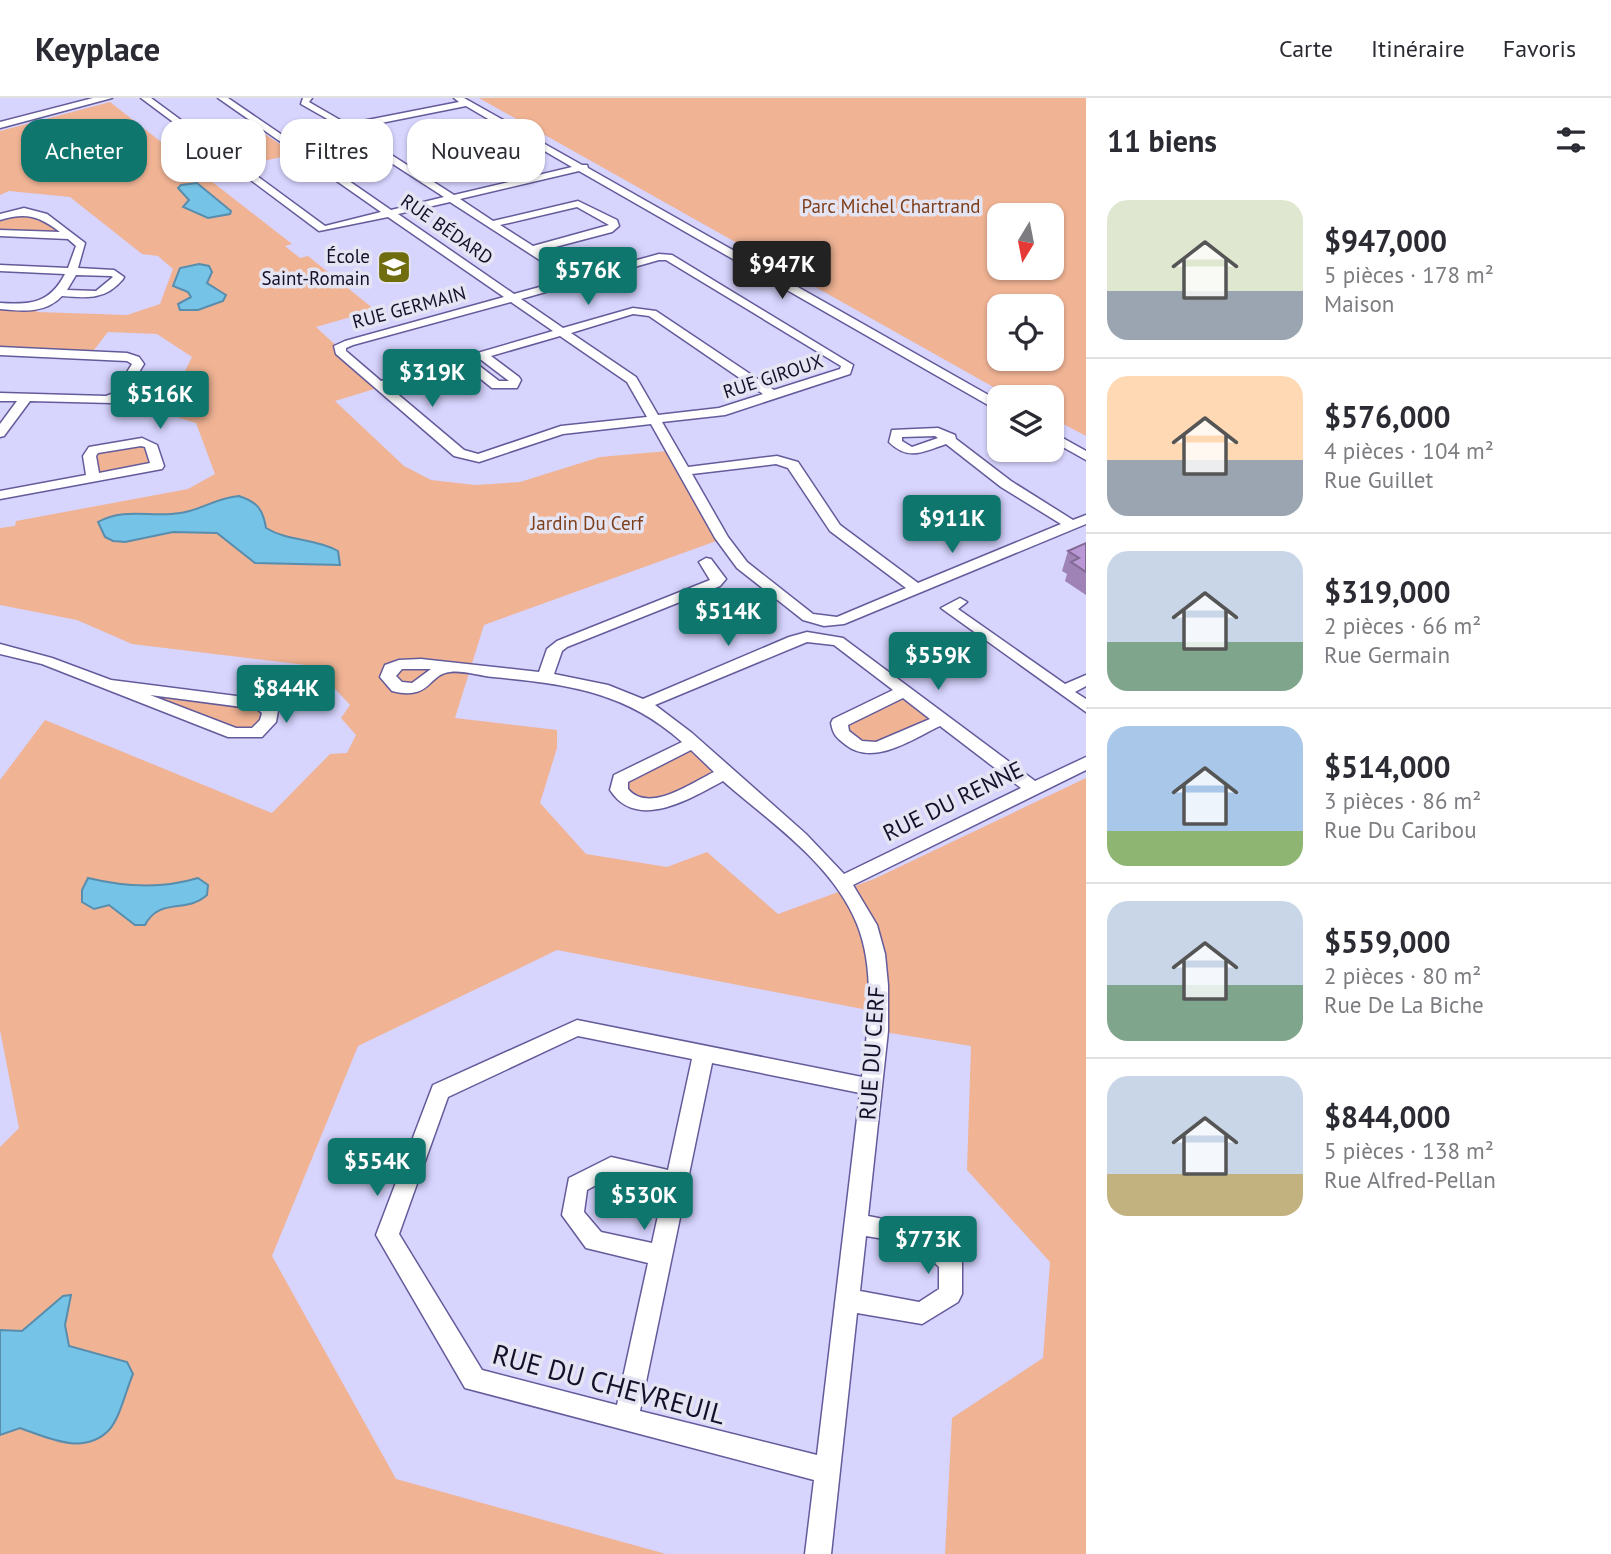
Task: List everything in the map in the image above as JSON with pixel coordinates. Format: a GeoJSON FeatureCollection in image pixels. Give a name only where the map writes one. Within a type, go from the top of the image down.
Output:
{"type":"FeatureCollection","features":[{"type":"Feature","properties":{"kind":"main road"},"geometry":{"type":"LineString","coordinates":[[0,125],[106,98]]}},
{"type":"Feature","properties":{"kind":"street"},"geometry":{"type":"LineString","coordinates":[[145,98],[318,227],[328,229],[586,167]]}},
{"type":"Feature","properties":{"kind":"street","name":"RUE BÉDARD"},"geometry":{"type":"LineString","coordinates":[[222,98],[280,138]]}},
{"type":"Feature","properties":{"kind":"street"},"geometry":{"type":"LineString","coordinates":[[308,98],[304,102],[346,127],[466,100],[501,119]]}},
{"type":"Feature","properties":{"kind":"street"},"geometry":{"type":"LineString","coordinates":[[545,144],[987,399]]}},
{"type":"Feature","properties":{"kind":"street"},"geometry":{"type":"LineString","coordinates":[[545,147],[586,167],[987,387]]}},
{"type":"Feature","properties":{"kind":"street"},"geometry":{"type":"LineString","coordinates":[[393,160],[578,280]]}},
{"type":"Feature","properties":{"kind":"street","name":"RUE BÉDARD"},"geometry":{"type":"LineString","coordinates":[[344,182],[632,380],[722,538],[742,565],[1034,789]]}},
{"type":"Feature","properties":{"kind":"street"},"geometry":{"type":"LineString","coordinates":[[492,224],[578,204],[613,222],[614,226],[608,230],[532,250]]}},
{"type":"Feature","properties":{"kind":"street"},"geometry":{"type":"LineString","coordinates":[[0,217],[20,209],[42,212],[81,245],[73,271],[49,303],[35,307],[0,306]]}},
{"type":"Feature","properties":{"kind":"street"},"geometry":{"type":"LineString","coordinates":[[0,233],[71,236]]}},
{"type":"Feature","properties":{"kind":"street","name":"RUE GIROUX"},"geometry":{"type":"LineString","coordinates":[[578,280],[668,257],[847,365],[846,371],[721,412],[655,420]]}},
{"type":"Feature","properties":{"kind":"street"},"geometry":{"type":"LineString","coordinates":[[0,268],[114,273],[119,277],[110,291],[100,294],[57,292]]}},
{"type":"Feature","properties":{"kind":"street"},"geometry":{"type":"LineString","coordinates":[[514,299],[578,280]]}},
{"type":"Feature","properties":{"kind":"street","name":"RUE GERMAIN"},"geometry":{"type":"LineString","coordinates":[[514,299],[340,346],[340,352],[459,453],[468,457],[479,457],[561,430],[655,420]]}},
{"type":"Feature","properties":{"kind":"street"},"geometry":{"type":"LineString","coordinates":[[379,385],[633,310],[643,310],[653,313],[773,395]]}},
{"type":"Feature","properties":{"kind":"street"},"geometry":{"type":"LineString","coordinates":[[0,351],[127,357],[135,359],[138,364],[119,395],[108,400],[0,397]]}},
{"type":"Feature","properties":{"kind":"street"},"geometry":{"type":"LineString","coordinates":[[464,360],[496,385],[513,385],[515,380],[482,355]]}},
{"type":"Feature","properties":{"kind":"street"},"geometry":{"type":"LineString","coordinates":[[0,433],[26,398]]}},
{"type":"Feature","properties":{"kind":"street"},"geometry":{"type":"LineString","coordinates":[[1064,430],[1086,442]]}},
{"type":"Feature","properties":{"kind":"street"},"geometry":{"type":"LineString","coordinates":[[950,438],[1006,484],[1079,522]]}},
{"type":"Feature","properties":{"kind":"street"},"geometry":{"type":"LineString","coordinates":[[0,495],[157,466],[151,444],[142,442],[94,450],[89,456],[93,477]]}},
{"type":"Feature","properties":{"kind":"street"},"geometry":{"type":"LineString","coordinates":[[1064,443],[1086,456]]}},
{"type":"Feature","properties":{"kind":"street"},"geometry":{"type":"LineString","coordinates":[[684,471],[777,460],[793,465],[835,528],[916,589]]}},
{"type":"Feature","properties":{"kind":"street"},"geometry":{"type":"LineString","coordinates":[[642,705],[1079,522]]}},
{"type":"Feature","properties":{"kind":"street"},"geometry":{"type":"LineString","coordinates":[[545,677],[555,649],[562,644],[716,583],[719,579],[717,574],[706,562]]}},
{"type":"Feature","properties":{"kind":"street"},"geometry":{"type":"LineString","coordinates":[[960,602],[948,608],[1086,707]]}},
{"type":"Feature","properties":{"kind":"street"},"geometry":{"type":"LineString","coordinates":[[0,649],[47,661],[234,733],[256,733],[268,722],[270,711],[261,704],[113,685]]}},
{"type":"Feature","properties":{"kind":"street","name":"RUE DU CERF"},"geometry":{"type":"LineString","coordinates":[[443,668],[545,677],[582,684],[642,705],[693,743],[822,861],[861,912],[873,942],[878,968],[878,1031],[818,1554]]}},
{"type":"Feature","properties":{"kind":"street"},"geometry":{"type":"LineString","coordinates":[[1064,691],[1086,681]]}},
{"type":"Feature","properties":{"kind":"street"},"geometry":{"type":"LineString","coordinates":[[905,691],[839,723],[841,733],[858,746],[878,748],[943,719]]}},
{"type":"Feature","properties":{"kind":"street"},"geometry":{"type":"LineString","coordinates":[[693,743],[629,772],[620,779],[619,790],[630,802],[645,806],[660,804],[725,773]]}},
{"type":"Feature","properties":{"kind":"street","name":"RUE DU RENNE"},"geometry":{"type":"LineString","coordinates":[[841,883],[1086,763]]}},
{"type":"Feature","properties":{"kind":"street","name":"RUE DU CHEVREUIL"},"geometry":{"type":"LineString","coordinates":[[828,1471],[474,1380],[387,1235],[440,1091],[578,1028],[871,1087]]}},
{"type":"Feature","properties":{"kind":"street"},"geometry":{"type":"LineString","coordinates":[[626,1419],[704,1054]]}},
{"type":"Feature","properties":{"kind":"street"},"geometry":{"type":"LineString","coordinates":[[661,1255],[594,1241],[573,1215],[577,1185],[611,1166],[677,1181]]}},
{"type":"Feature","properties":{"kind":"street"},"geometry":{"type":"LineString","coordinates":[[847,1300],[922,1313],[950,1294],[951,1263],[921,1235],[856,1224]]}},
{"type":"Feature","properties":{"kind":"green space","name":"Parc Michel Chartrand"},"geometry":{"type":"Polygon","coordinates":[[[479,98],[1086,98],[1086,436],[1064,424],[1064,385],[990,385],[545,135],[545,119],[516,119],[479,98]]]}},
{"type":"Feature","properties":{"kind":"green space"},"geometry":{"type":"Polygon","coordinates":[[[110,102],[132,119],[46,119],[110,102]]]}},
{"type":"Feature","properties":{"kind":"green space","name":"Jardin Du Cerf"},"geometry":{"type":"Polygon","coordinates":[[[21,125],[21,182],[147,182],[147,131],[161,142],[161,182],[213,182],[292,244],[285,246],[300,258],[308,256],[375,310],[316,327],[381,387],[335,401],[404,466],[431,480],[475,485],[520,482],[600,457],[668,451],[719,540],[484,625],[455,718],[557,730],[557,748],[540,803],[586,854],[667,867],[707,852],[778,914],[874,879],[1086,778],[1086,1554],[945,1554],[952,1418],[1043,1358],[1050,1262],[967,1170],[971,1046],[878,1031],[878,1012],[557,950],[358,1046],[272,1256],[396,1479],[666,1554],[0,1554],[0,1147],[19,1128],[0,1030],[0,780],[45,720],[272,813],[330,754],[347,753],[356,735],[341,718],[350,705],[314,666],[132,644],[77,620],[0,605],[0,528],[15,526],[16,521],[188,489],[215,474],[196,423],[164,413],[192,357],[157,334],[108,332],[90,355],[0,351],[0,306],[35,307],[37,312],[127,315],[160,304],[173,269],[158,256],[142,254],[70,197],[9,191],[0,195],[0,131],[21,125]]]}},
{"type":"Feature","properties":{"kind":"green space"},"geometry":{"type":"Polygon","coordinates":[[[266,135],[280,144],[280,157],[266,160],[266,135]]]}},
{"type":"Feature","properties":{"kind":"green space"},"geometry":{"type":"Polygon","coordinates":[[[20,210],[42,212],[71,236],[0,233],[0,217],[20,210]]]}},
{"type":"Feature","properties":{"kind":"green space"},"geometry":{"type":"Polygon","coordinates":[[[143,445],[149,464],[99,472],[95,456],[97,452],[143,445]]]}},
{"type":"Feature","properties":{"kind":"green space"},"geometry":{"type":"Polygon","coordinates":[[[113,685],[270,711],[256,733],[234,733],[113,685]]]}},
{"type":"Feature","properties":{"kind":"green space"},"geometry":{"type":"Polygon","coordinates":[[[905,690],[943,719],[878,748],[858,746],[839,723],[905,690]]]}},
{"type":"Feature","properties":{"kind":"green space"},"geometry":{"type":"Polygon","coordinates":[[[693,743],[725,773],[660,804],[630,802],[620,779],[693,743]]]}},
{"type":"Feature","properties":{"kind":"water"},"geometry":{"type":"Polygon","coordinates":[[[197,183],[231,211],[230,214],[208,218],[183,207],[189,200],[178,188],[181,185],[197,183]]]}},
{"type":"Feature","properties":{"kind":"water"},"geometry":{"type":"Polygon","coordinates":[[[199,264],[209,266],[212,272],[207,283],[226,295],[223,301],[198,310],[180,310],[178,304],[191,297],[188,292],[173,286],[180,268],[199,264]]]}},
{"type":"Feature","properties":{"kind":"water"},"geometry":{"type":"Polygon","coordinates":[[[239,496],[258,507],[266,528],[284,536],[338,551],[340,565],[255,563],[217,533],[173,532],[125,542],[113,541],[105,537],[98,522],[118,515],[180,513],[239,496]]]}},
{"type":"Feature","properties":{"kind":"water"},"geometry":{"type":"Polygon","coordinates":[[[88,878],[143,886],[198,878],[208,885],[207,895],[190,904],[165,908],[151,916],[145,925],[135,925],[109,905],[94,909],[82,902],[82,890],[88,878]]]}},
{"type":"Feature","properties":{"kind":"water"},"geometry":{"type":"Polygon","coordinates":[[[71,1295],[65,1325],[69,1346],[127,1362],[133,1374],[116,1418],[109,1430],[88,1442],[54,1440],[20,1428],[0,1435],[0,1330],[22,1331],[63,1296],[71,1295]]]}},
{"type":"Feature","properties":{"kind":"building"},"geometry":{"type":"Polygon","coordinates":[[[1086,543],[1086,572],[1071,562],[1079,558],[1068,551],[1086,543]]]}},
{"type":"Feature","properties":{"kind":"place","name":"École Saint-Romain"},"geometry":{"type":"Point","coordinates":[394,267]}}]}
